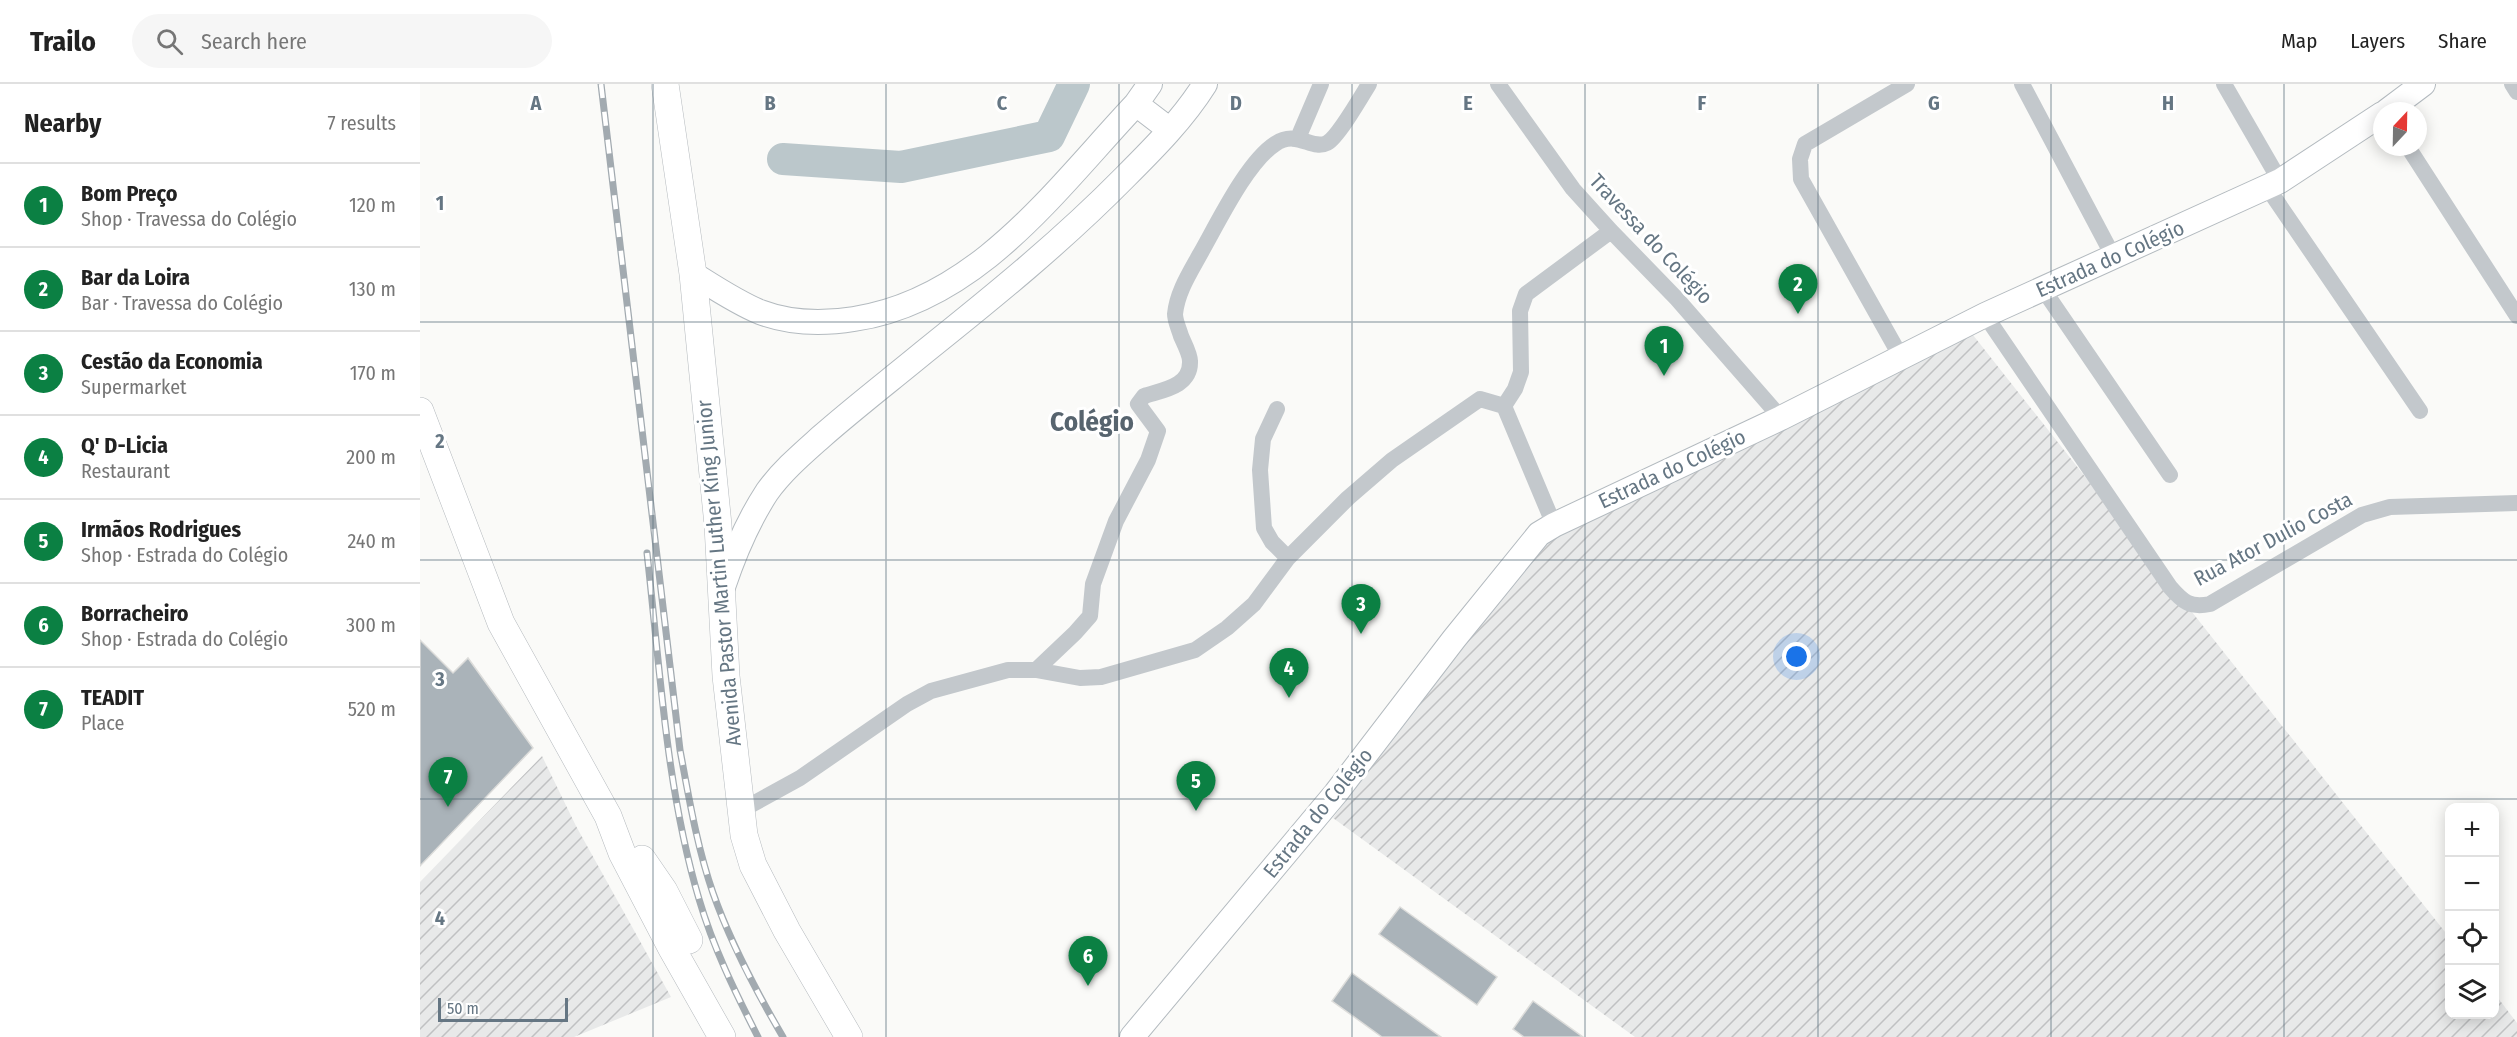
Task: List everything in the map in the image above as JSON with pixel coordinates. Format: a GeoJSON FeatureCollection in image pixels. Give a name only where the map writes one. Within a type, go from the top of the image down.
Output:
{"type":"FeatureCollection","features":[{"type":"Feature","properties":{"kind":"main road","name":"Avenida Pastor Martin Luther King Junior"},"geometry":{"type":"LineString","coordinates":[[665,84],[693,273],[718,525],[726,676],[744,836],[753,865],[800,956],[849,1037]]}},
{"type":"Feature","properties":{"kind":"main road"},"geometry":{"type":"LineString","coordinates":[[693,273],[731,298],[761,312],[796,321],[839,322],[862,318],[911,303],[949,285],[982,263],[1016,233],[1136,104],[1150,84]]}},
{"type":"Feature","properties":{"kind":"main road"},"geometry":{"type":"LineString","coordinates":[[721,592],[733,557],[767,492],[792,463],[851,411],[1029,268],[1103,199],[1170,130],[1205,84]]}},
{"type":"Feature","properties":{"kind":"main road"},"geometry":{"type":"LineString","coordinates":[[2399,102],[2423,84]]}},
{"type":"Feature","properties":{"kind":"main road"},"geometry":{"type":"LineString","coordinates":[[1136,104],[1170,130]]}},
{"type":"Feature","properties":{"kind":"main road","name":"Estrada do Colégio"},"geometry":{"type":"LineString","coordinates":[[1132,1037],[1336,793],[1522,552],[1539,534],[1781,418],[1985,315],[2273,184],[2373,120]]}},
{"type":"Feature","properties":{"kind":"main road"},"geometry":{"type":"LineString","coordinates":[[420,411],[501,623],[608,816],[622,853],[671,947],[722,1037]]}},
{"type":"Feature","properties":{"kind":"main road"},"geometry":{"type":"LineString","coordinates":[[608,816],[634,847],[664,891],[738,1037]]}},
{"type":"Feature","properties":{"kind":"main road"},"geometry":{"type":"LineString","coordinates":[[800,956],[811,986],[829,1020],[830,1037]]}},
{"type":"Feature","properties":{"kind":"street"},"geometry":{"type":"LineString","coordinates":[[1298,138],[1321,84]]}},
{"type":"Feature","properties":{"kind":"street"},"geometry":{"type":"LineString","coordinates":[[1036,670],[1090,616],[1093,584],[1116,521],[1148,460],[1158,431],[1138,404],[1143,396],[1176,386],[1187,375],[1190,361],[1175,317],[1178,298],[1186,278],[1242,181],[1273,145],[1284,139],[1298,138],[1319,145],[1328,143],[1369,84]]}},
{"type":"Feature","properties":{"kind":"street","name":"Travessa do Colégio"},"geometry":{"type":"LineString","coordinates":[[1500,84],[1573,189],[1677,298],[1781,418]]}},
{"type":"Feature","properties":{"kind":"street"},"geometry":{"type":"LineString","coordinates":[[1901,357],[1801,179],[1800,159],[1805,144],[1907,84]]}},
{"type":"Feature","properties":{"kind":"street"},"geometry":{"type":"LineString","coordinates":[[2022,84],[2114,256]]}},
{"type":"Feature","properties":{"kind":"street"},"geometry":{"type":"LineString","coordinates":[[2224,84],[2273,184],[2420,411]]}},
{"type":"Feature","properties":{"kind":"street"},"geometry":{"type":"LineString","coordinates":[[2512,84],[2517,92]]}},
{"type":"Feature","properties":{"kind":"street"},"geometry":{"type":"LineString","coordinates":[[2414,156],[2517,316]]}},
{"type":"Feature","properties":{"kind":"street"},"geometry":{"type":"LineString","coordinates":[[1504,406],[1515,390],[1521,372],[1520,311],[1526,294],[1611,231]]}},
{"type":"Feature","properties":{"kind":"street"},"geometry":{"type":"LineString","coordinates":[[2043,289],[2170,475]]}},
{"type":"Feature","properties":{"kind":"street","name":"Rua Ator Dulio Costa"},"geometry":{"type":"LineString","coordinates":[[1985,315],[2170,587],[2183,602],[2191,605],[2210,604],[2362,515],[2390,507],[2517,503]]}},
{"type":"Feature","properties":{"kind":"street"},"geometry":{"type":"LineString","coordinates":[[740,810],[800,778],[907,704],[931,691],[1008,670],[1036,670],[1080,678],[1101,677],[1195,650],[1227,628],[1254,604],[1288,558],[1348,498],[1392,460],[1430,435],[1468,405],[1480,399],[1504,406]]}},
{"type":"Feature","properties":{"kind":"street"},"geometry":{"type":"LineString","coordinates":[[1504,406],[1554,525]]}},
{"type":"Feature","properties":{"kind":"street"},"geometry":{"type":"LineString","coordinates":[[1277,409],[1263,439],[1260,471],[1264,528],[1272,542],[1288,558]]}},
{"type":"Feature","properties":{"kind":"shaded area"},"geometry":{"type":"Polygon","coordinates":[[[1973,335],[2445,932],[2445,1019],[2499,1019],[2499,999],[2517,1023],[2517,1037],[1635,1037],[1333,818],[1538,542],[1973,335]]]}},
{"type":"Feature","properties":{"kind":"shaded area"},"geometry":{"type":"Polygon","coordinates":[[[542,756],[576,826],[671,997],[574,1037],[420,1037],[420,882],[542,756]]]}},
{"type":"Feature","properties":{"kind":"building"},"geometry":{"type":"Polygon","coordinates":[[[420,640],[453,673],[468,658],[533,748],[420,866],[420,640]]]}},
{"type":"Feature","properties":{"kind":"building"},"geometry":{"type":"Polygon","coordinates":[[[1400,907],[1497,977],[1477,1005],[1379,934],[1400,907]]]}},
{"type":"Feature","properties":{"kind":"building"},"geometry":{"type":"Polygon","coordinates":[[[1352,973],[1441,1037],[1382,1037],[1332,1001],[1352,973]]]}},
{"type":"Feature","properties":{"kind":"building"},"geometry":{"type":"Polygon","coordinates":[[[1533,1001],[1583,1037],[1524,1037],[1513,1029],[1533,1001]]]}},
{"type":"Feature","properties":{"kind":"waterway"},"geometry":{"type":"LineString","coordinates":[[783,159],[901,167],[1049,136],[1074,84]]}},
{"type":"Feature","properties":{"kind":"railway"},"geometry":{"type":"LineString","coordinates":[[601,84],[680,750],[702,858],[713,893],[745,967],[783,1037]]}},
{"type":"Feature","properties":{"kind":"railway"},"geometry":{"type":"LineString","coordinates":[[647,553],[671,771],[688,857],[711,934],[758,1037]]}},
{"type":"Feature","properties":{"kind":"place","name":"Bar da Loira"},"geometry":{"type":"Point","coordinates":[1798,314]}},
{"type":"Feature","properties":{"kind":"place","name":"Bom Preço"},"geometry":{"type":"Point","coordinates":[1664,376]}},
{"type":"Feature","properties":{"kind":"place","name":"Cestão da Economia"},"geometry":{"type":"Point","coordinates":[1361,634]}},
{"type":"Feature","properties":{"kind":"place","name":"Q' D-Licia"},"geometry":{"type":"Point","coordinates":[1289,698]}},
{"type":"Feature","properties":{"kind":"place","name":"TEADIT"},"geometry":{"type":"Point","coordinates":[448,807]}},
{"type":"Feature","properties":{"kind":"place","name":"Irmãos Rodrigues"},"geometry":{"type":"Point","coordinates":[1196,811]}},
{"type":"Feature","properties":{"kind":"place","name":"Borracheiro"},"geometry":{"type":"Point","coordinates":[1088,986]}},
{"type":"Feature","properties":{"kind":"district","name":"Colégio"},"geometry":{"type":"Point","coordinates":[1092,422]}}]}
